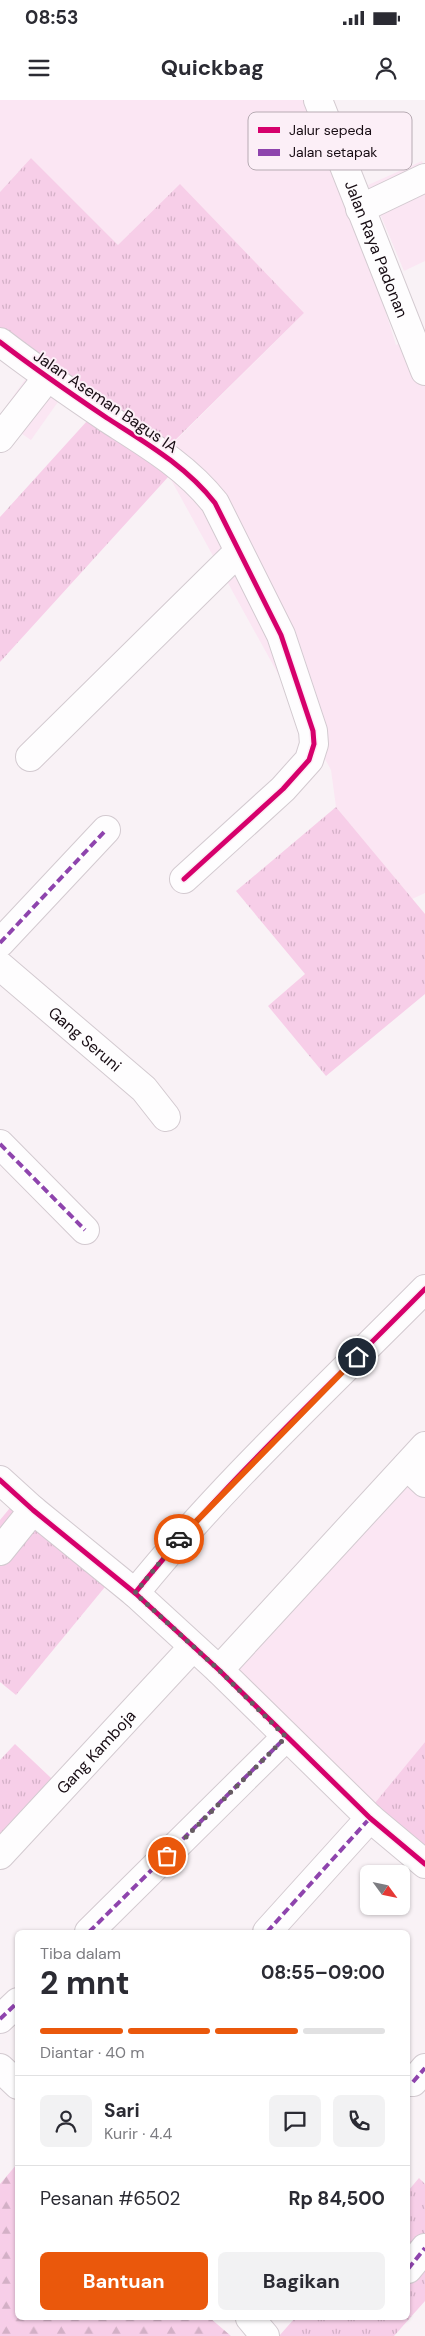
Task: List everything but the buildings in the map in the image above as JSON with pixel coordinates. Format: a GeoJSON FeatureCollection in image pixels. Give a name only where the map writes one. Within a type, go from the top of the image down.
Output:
{"type":"FeatureCollection","features":[{"type":"Feature","properties":{"kind":"street","name":"Jalan Raya Padonan"},"geometry":{"type":"LineString","coordinates":[[318,100],[323,112]]}},
{"type":"Feature","properties":{"kind":"street","name":"Jalan Raya Padonan"},"geometry":{"type":"LineString","coordinates":[[345,170],[390,277],[425,371]]}},
{"type":"Feature","properties":{"kind":"street"},"geometry":{"type":"LineString","coordinates":[[360,209],[425,178]]}},
{"type":"Feature","properties":{"kind":"street","name":"Jalan Aseman Bagus IA"},"geometry":{"type":"LineString","coordinates":[[0,342],[47,378],[178,465],[200,484],[215,503],[281,635],[313,731],[314,744],[309,760],[283,789],[184,878]]}},
{"type":"Feature","properties":{"kind":"street"},"geometry":{"type":"LineString","coordinates":[[0,438],[47,378]]}},
{"type":"Feature","properties":{"kind":"street"},"geometry":{"type":"LineString","coordinates":[[30,757],[238,552]]}},
{"type":"Feature","properties":{"kind":"street"},"geometry":{"type":"LineString","coordinates":[[0,943],[106,830]]}},
{"type":"Feature","properties":{"kind":"street","name":"Gang Seruni"},"geometry":{"type":"LineString","coordinates":[[0,966],[144,1089],[166,1117]]}},
{"type":"Feature","properties":{"kind":"street"},"geometry":{"type":"LineString","coordinates":[[0,1144],[85,1230]]}},
{"type":"Feature","properties":{"kind":"street"},"geometry":{"type":"LineString","coordinates":[[135,1593],[173,1546],[202,1515],[425,1289]]}},
{"type":"Feature","properties":{"kind":"street"},"geometry":{"type":"LineString","coordinates":[[219,1670],[416,1474],[425,1446]]}},
{"type":"Feature","properties":{"kind":"street"},"geometry":{"type":"LineString","coordinates":[[0,1480],[33,1510],[135,1593],[192,1648],[219,1670],[370,1818],[425,1864]]}},
{"type":"Feature","properties":{"kind":"street"},"geometry":{"type":"LineString","coordinates":[[0,1551],[33,1510]]}},
{"type":"Feature","properties":{"kind":"street","name":"Gang Kamboja"},"geometry":{"type":"LineString","coordinates":[[0,1855],[192,1648]]}},
{"type":"Feature","properties":{"kind":"street"},"geometry":{"type":"LineString","coordinates":[[91,1930],[286,1737]]}},
{"type":"Feature","properties":{"kind":"street"},"geometry":{"type":"LineString","coordinates":[[269,1930],[370,1818]]}},
{"type":"Feature","properties":{"kind":"street"},"geometry":{"type":"LineString","coordinates":[[0,2019],[15,2005]]}},
{"type":"Feature","properties":{"kind":"street"},"geometry":{"type":"LineString","coordinates":[[0,2068],[15,2081]]}},
{"type":"Feature","properties":{"kind":"street"},"geometry":{"type":"LineString","coordinates":[[410,2267],[425,2248]]}},
{"type":"Feature","properties":{"kind":"street"},"geometry":{"type":"LineString","coordinates":[[252,2320],[264,2336]]}},
{"type":"Feature","properties":{"kind":"shaded area"},"geometry":{"type":"Polygon","coordinates":[[[0,100],[310,100],[315,112],[248,112],[248,170],[337,170],[359,226],[396,345],[425,333],[425,893],[412,899],[336,807],[331,770],[169,476],[155,461],[304,313],[118,245],[31,158],[0,192],[0,100]]]}},
{"type":"Feature","properties":{"kind":"shaded area"},"geometry":{"type":"Polygon","coordinates":[[[422,161],[425,169],[425,261],[404,271],[368,185],[402,170],[412,170],[412,165],[422,161]]]}},
{"type":"Feature","properties":{"kind":"shaded area"},"geometry":{"type":"Polygon","coordinates":[[[34,367],[67,389],[31,440],[0,419],[0,415],[34,367]]]}},
{"type":"Feature","properties":{"kind":"shaded area"},"geometry":{"type":"Polygon","coordinates":[[[406,1471],[425,1492],[425,1742],[374,1804],[217,1662],[406,1471]]]}},
{"type":"Feature","properties":{"kind":"green space"},"geometry":{"type":"Polygon","coordinates":[[[31,158],[118,245],[180,184],[304,313],[155,460],[169,476],[0,662],[0,517],[97,410],[0,342],[0,192],[31,158]]]}},
{"type":"Feature","properties":{"kind":"green space"},"geometry":{"type":"Polygon","coordinates":[[[336,807],[425,914],[425,994],[326,1076],[268,1006],[305,974],[236,891],[336,807]]]}},
{"type":"Feature","properties":{"kind":"green space"},"geometry":{"type":"Polygon","coordinates":[[[19,1497],[114,1576],[16,1695],[0,1682],[0,1520],[19,1497]]]}},
{"type":"Feature","properties":{"kind":"green space"},"geometry":{"type":"Polygon","coordinates":[[[425,1742],[425,1850],[374,1804],[425,1742]]]}},
{"type":"Feature","properties":{"kind":"green space"},"geometry":{"type":"Polygon","coordinates":[[[15,1744],[67,1793],[0,1836],[0,1760],[15,1744]]]}},
{"type":"Feature","properties":{"kind":"green space"},"geometry":{"type":"Polygon","coordinates":[[[15,2166],[15,2320],[212,2320],[231,2336],[0,2336],[0,2184],[15,2166]]]}},
{"type":"Feature","properties":{"kind":"green space"},"geometry":{"type":"Polygon","coordinates":[[[419,2178],[425,2184],[425,2301],[410,2318],[410,2189],[419,2178]]]}},
{"type":"Feature","properties":{"kind":"green space"},"geometry":{"type":"Polygon","coordinates":[[[293,2320],[408,2320],[394,2336],[279,2336],[293,2320]]]}},
{"type":"Feature","properties":{"kind":"marked path"},"geometry":{"type":"LineString","coordinates":[[0,943],[106,830]]}},
{"type":"Feature","properties":{"kind":"marked path"},"geometry":{"type":"LineString","coordinates":[[0,1144],[85,1230]]}},
{"type":"Feature","properties":{"kind":"marked path"},"geometry":{"type":"LineString","coordinates":[[91,1930],[286,1737]]}},
{"type":"Feature","properties":{"kind":"marked path"},"geometry":{"type":"LineString","coordinates":[[269,1930],[370,1818]]}},
{"type":"Feature","properties":{"kind":"marked path"},"geometry":{"type":"LineString","coordinates":[[0,2019],[15,2005]]}},
{"type":"Feature","properties":{"kind":"marked path"},"geometry":{"type":"LineString","coordinates":[[413,2082],[425,2068]]}},
{"type":"Feature","properties":{"kind":"marked path"},"geometry":{"type":"LineString","coordinates":[[410,2267],[425,2248]]}},
{"type":"Feature","properties":{"kind":"cycle path"},"geometry":{"type":"LineString","coordinates":[[0,342],[66,390],[165,456],[204,490],[215,503],[281,635],[313,731],[314,744],[309,760],[283,789],[184,879]]}},
{"type":"Feature","properties":{"kind":"cycle path"},"geometry":{"type":"LineString","coordinates":[[135,1593],[204,1513],[240,1475],[425,1289]]}},
{"type":"Feature","properties":{"kind":"cycle path"},"geometry":{"type":"LineString","coordinates":[[0,1480],[33,1510],[135,1593],[219,1670],[370,1818],[425,1864]]}},
{"type":"Feature","properties":{"kind":"way so far"},"geometry":{"type":"LineString","coordinates":[[167,1856],[286,1737],[219,1670],[192,1648],[135,1593],[179,1539]]}},
{"type":"Feature","properties":{"kind":"route"},"geometry":{"type":"LineString","coordinates":[[179,1539],[357,1357]]}}]}
